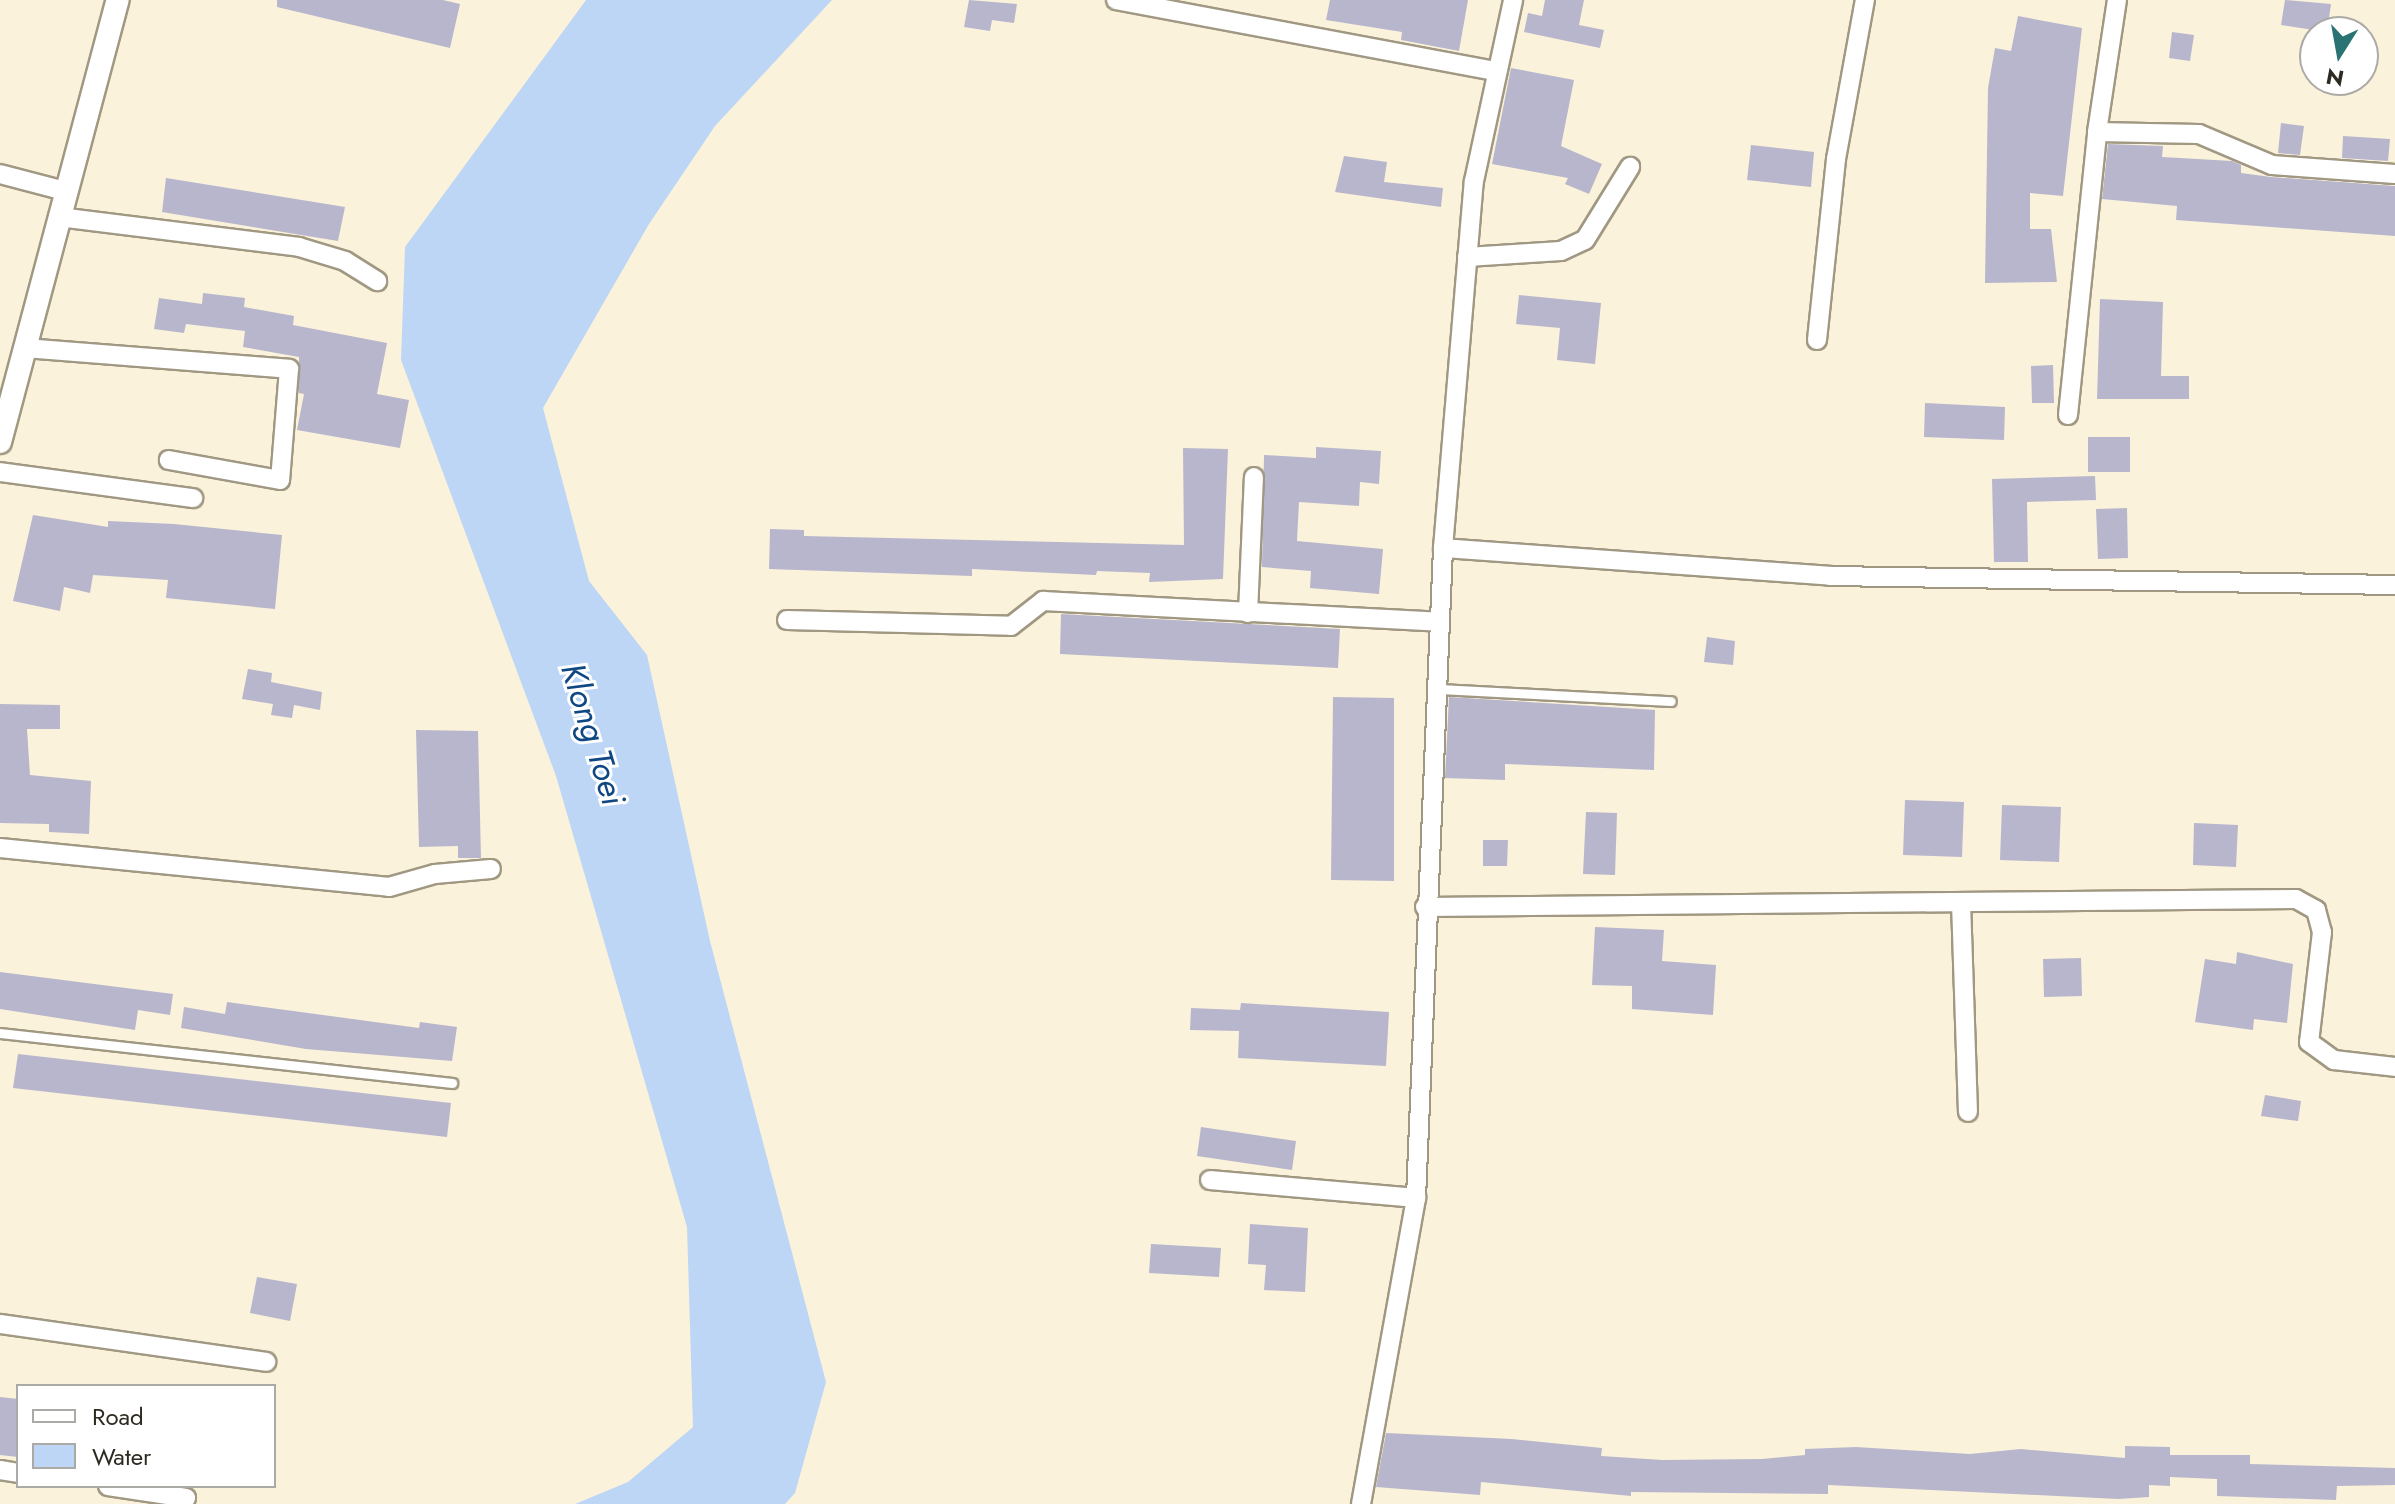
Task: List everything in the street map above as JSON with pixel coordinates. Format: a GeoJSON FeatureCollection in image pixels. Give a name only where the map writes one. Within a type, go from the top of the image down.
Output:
{"type":"FeatureCollection","features":[{"type":"Feature","properties":{"kind":"street"},"geometry":{"type":"LineString","coordinates":[[1,432],[118,0]]}},
{"type":"Feature","properties":{"kind":"street"},"geometry":{"type":"LineString","coordinates":[[1116,0],[1497,71]]}},
{"type":"Feature","properties":{"kind":"street"},"geometry":{"type":"LineString","coordinates":[[1361,1504],[1416,1198],[1425,907],[1439,689],[1443,548],[1474,181],[1513,0]]}},
{"type":"Feature","properties":{"kind":"street"},"geometry":{"type":"LineString","coordinates":[[1817,340],[1836,159],[1865,0]]}},
{"type":"Feature","properties":{"kind":"street"},"geometry":{"type":"LineString","coordinates":[[2068,415],[2097,132],[2117,0]]}},
{"type":"Feature","properties":{"kind":"street"},"geometry":{"type":"LineString","coordinates":[[2097,132],[2199,134],[2272,165],[2395,174]]}},
{"type":"Feature","properties":{"kind":"street"},"geometry":{"type":"LineString","coordinates":[[1467,257],[1561,251],[1585,240],[1630,167]]}},
{"type":"Feature","properties":{"kind":"street"},"geometry":{"type":"LineString","coordinates":[[0,174],[65,191]]}},
{"type":"Feature","properties":{"kind":"street"},"geometry":{"type":"LineString","coordinates":[[59,217],[299,247],[345,261],[377,281]]}},
{"type":"Feature","properties":{"kind":"street"},"geometry":{"type":"LineString","coordinates":[[24,348],[289,369],[280,480],[169,460]]}},
{"type":"Feature","properties":{"kind":"street"},"geometry":{"type":"LineString","coordinates":[[0,472],[193,498]]}},
{"type":"Feature","properties":{"kind":"street"},"geometry":{"type":"LineString","coordinates":[[1248,613],[1254,477]]}},
{"type":"Feature","properties":{"kind":"street"},"geometry":{"type":"LineString","coordinates":[[1443,548],[1830,576],[2395,585]]}},
{"type":"Feature","properties":{"kind":"street"},"geometry":{"type":"LineString","coordinates":[[787,620],[1011,626],[1043,601],[1439,622]]}},
{"type":"Feature","properties":{"kind":"street"},"geometry":{"type":"LineString","coordinates":[[0,848],[389,887],[435,874],[491,869]]}},
{"type":"Feature","properties":{"kind":"street"},"geometry":{"type":"LineString","coordinates":[[1425,907],[2296,899],[2316,910],[2322,932],[2309,1042],[2334,1060],[2395,1067]]}},
{"type":"Feature","properties":{"kind":"street"},"geometry":{"type":"LineString","coordinates":[[1961,902],[1968,1112]]}},
{"type":"Feature","properties":{"kind":"street"},"geometry":{"type":"LineString","coordinates":[[1210,1180],[1416,1198]]}},
{"type":"Feature","properties":{"kind":"street"},"geometry":{"type":"LineString","coordinates":[[0,1324],[266,1362]]}},
{"type":"Feature","properties":{"kind":"street"},"geometry":{"type":"LineString","coordinates":[[121,1488],[186,1498]]}},
{"type":"Feature","properties":{"kind":"lane"},"geometry":{"type":"LineString","coordinates":[[1439,689],[1671,701]]}},
{"type":"Feature","properties":{"kind":"lane"},"geometry":{"type":"LineString","coordinates":[[0,1033],[452,1083]]}},
{"type":"Feature","properties":{"kind":"water","name":"Klong Toei"},"geometry":{"type":"Polygon","coordinates":[[[586,0],[832,0],[715,126],[649,224],[543,408],[589,581],[647,655],[710,941],[826,1382],[795,1493],[785,1504],[575,1504],[628,1482],[693,1427],[687,1227],[556,776],[401,360],[405,247],[586,0]]]}},
{"type":"Feature","properties":{"kind":"building"},"geometry":{"type":"Polygon","coordinates":[[[277,0],[443,0],[460,4],[450,48],[277,7],[277,0]]]}},
{"type":"Feature","properties":{"kind":"building"},"geometry":{"type":"Polygon","coordinates":[[[969,0],[1017,4],[1014,23],[992,20],[990,31],[964,27],[969,0]]]}},
{"type":"Feature","properties":{"kind":"building"},"geometry":{"type":"Polygon","coordinates":[[[1330,0],[1468,0],[1459,51],[1401,40],[1402,32],[1326,20],[1330,0]]]}},
{"type":"Feature","properties":{"kind":"building"},"geometry":{"type":"Polygon","coordinates":[[[1545,0],[1584,0],[1579,25],[1604,30],[1600,48],[1524,32],[1528,13],[1542,16],[1545,0]]]}},
{"type":"Feature","properties":{"kind":"building"},"geometry":{"type":"Polygon","coordinates":[[[2285,0],[2331,4],[2329,16],[2299,16],[2299,28],[2281,25],[2285,0]]]}},
{"type":"Feature","properties":{"kind":"building"},"geometry":{"type":"Polygon","coordinates":[[[2018,16],[2082,28],[2063,196],[2030,193],[2030,229],[2051,229],[2057,282],[1985,283],[1988,88],[1995,48],[2011,51],[2018,16]]]}},
{"type":"Feature","properties":{"kind":"building"},"geometry":{"type":"Polygon","coordinates":[[[2172,32],[2194,35],[2190,61],[2169,58],[2172,32]]]}},
{"type":"Feature","properties":{"kind":"building"},"geometry":{"type":"Polygon","coordinates":[[[1511,68],[1574,80],[1561,146],[1602,164],[1589,194],[1565,184],[1568,178],[1492,164],[1511,68]]]}},
{"type":"Feature","properties":{"kind":"building"},"geometry":{"type":"Polygon","coordinates":[[[2281,123],[2304,126],[2300,155],[2278,153],[2281,123]]]}},
{"type":"Feature","properties":{"kind":"building"},"geometry":{"type":"Polygon","coordinates":[[[2343,136],[2390,139],[2388,161],[2342,158],[2343,136]]]}},
{"type":"Feature","properties":{"kind":"building"},"geometry":{"type":"Polygon","coordinates":[[[2108,144],[2163,146],[2162,157],[2232,161],[2241,165],[2241,173],[2395,186],[2395,236],[2176,220],[2177,206],[2102,199],[2108,144]]]}},
{"type":"Feature","properties":{"kind":"building"},"geometry":{"type":"Polygon","coordinates":[[[1751,145],[1814,152],[1811,187],[1747,180],[1751,145]]]}},
{"type":"Feature","properties":{"kind":"building"},"geometry":{"type":"Polygon","coordinates":[[[1344,156],[1387,162],[1384,182],[1443,188],[1441,207],[1335,192],[1344,156]]]}},
{"type":"Feature","properties":{"kind":"building"},"geometry":{"type":"Polygon","coordinates":[[[166,178],[345,207],[338,241],[162,212],[166,178]]]}},
{"type":"Feature","properties":{"kind":"building"},"geometry":{"type":"Polygon","coordinates":[[[203,293],[245,298],[244,307],[294,316],[293,325],[387,343],[377,394],[409,400],[400,448],[297,430],[304,394],[299,393],[299,357],[243,347],[245,331],[186,324],[184,333],[154,329],[159,298],[202,304],[203,293]]]}},
{"type":"Feature","properties":{"kind":"building"},"geometry":{"type":"Polygon","coordinates":[[[1519,295],[1601,303],[1595,364],[1557,360],[1560,328],[1516,324],[1519,295]]]}},
{"type":"Feature","properties":{"kind":"building"},"geometry":{"type":"Polygon","coordinates":[[[2100,299],[2163,302],[2161,376],[2189,376],[2189,399],[2097,399],[2100,299]]]}},
{"type":"Feature","properties":{"kind":"building"},"geometry":{"type":"Polygon","coordinates":[[[2053,365],[2054,403],[2032,403],[2031,366],[2053,365]]]}},
{"type":"Feature","properties":{"kind":"building"},"geometry":{"type":"Polygon","coordinates":[[[1925,403],[2005,407],[2004,440],[1924,437],[1925,403]]]}},
{"type":"Feature","properties":{"kind":"building"},"geometry":{"type":"Polygon","coordinates":[[[2088,437],[2130,437],[2130,472],[2088,472],[2088,437]]]}},
{"type":"Feature","properties":{"kind":"building"},"geometry":{"type":"Polygon","coordinates":[[[1316,447],[1381,451],[1379,484],[1360,482],[1359,506],[1299,502],[1297,541],[1383,549],[1379,594],[1310,588],[1311,571],[1262,567],[1264,455],[1316,458],[1316,447]]]}},
{"type":"Feature","properties":{"kind":"building"},"geometry":{"type":"Polygon","coordinates":[[[1183,448],[1228,449],[1223,579],[1149,582],[1150,573],[1097,571],[1096,575],[972,569],[972,576],[769,569],[770,529],[804,530],[804,536],[1184,545],[1183,448]]]}},
{"type":"Feature","properties":{"kind":"building"},"geometry":{"type":"Polygon","coordinates":[[[2095,476],[2096,500],[2027,502],[2028,562],[1994,562],[1992,479],[2095,476]]]}},
{"type":"Feature","properties":{"kind":"building"},"geometry":{"type":"Polygon","coordinates":[[[2127,508],[2128,558],[2098,559],[2096,509],[2127,508]]]}},
{"type":"Feature","properties":{"kind":"building"},"geometry":{"type":"Polygon","coordinates":[[[33,515],[108,527],[108,521],[174,524],[282,535],[275,609],[166,598],[168,580],[93,575],[90,593],[64,587],[60,611],[13,601],[33,515]]]}},
{"type":"Feature","properties":{"kind":"building"},"geometry":{"type":"Polygon","coordinates":[[[1061,614],[1340,629],[1338,668],[1060,654],[1061,614]]]}},
{"type":"Feature","properties":{"kind":"building"},"geometry":{"type":"Polygon","coordinates":[[[1707,637],[1735,641],[1733,665],[1704,662],[1707,637]]]}},
{"type":"Feature","properties":{"kind":"building"},"geometry":{"type":"Polygon","coordinates":[[[248,669],[272,673],[271,682],[322,692],[320,710],[294,705],[292,718],[271,715],[273,704],[242,699],[248,669]]]}},
{"type":"Feature","properties":{"kind":"building"},"geometry":{"type":"Polygon","coordinates":[[[1333,697],[1394,698],[1394,881],[1331,880],[1333,697]]]}},
{"type":"Feature","properties":{"kind":"building"},"geometry":{"type":"Polygon","coordinates":[[[1449,697],[1655,710],[1654,770],[1505,764],[1505,780],[1445,778],[1449,697]]]}},
{"type":"Feature","properties":{"kind":"building"},"geometry":{"type":"Polygon","coordinates":[[[0,704],[60,705],[60,729],[27,729],[30,775],[91,781],[89,834],[49,832],[49,824],[0,823],[0,704]]]}},
{"type":"Feature","properties":{"kind":"building"},"geometry":{"type":"Polygon","coordinates":[[[416,730],[478,731],[481,858],[458,858],[458,846],[419,847],[416,730]]]}},
{"type":"Feature","properties":{"kind":"building"},"geometry":{"type":"Polygon","coordinates":[[[1905,800],[1964,802],[1962,857],[1903,855],[1905,800]]]}},
{"type":"Feature","properties":{"kind":"building"},"geometry":{"type":"Polygon","coordinates":[[[2002,805],[2061,807],[2059,862],[2000,860],[2002,805]]]}},
{"type":"Feature","properties":{"kind":"building"},"geometry":{"type":"Polygon","coordinates":[[[1586,812],[1617,813],[1615,875],[1583,874],[1586,812]]]}},
{"type":"Feature","properties":{"kind":"building"},"geometry":{"type":"Polygon","coordinates":[[[2194,823],[2238,825],[2236,867],[2193,865],[2194,823]]]}},
{"type":"Feature","properties":{"kind":"building"},"geometry":{"type":"Polygon","coordinates":[[[1483,840],[1508,840],[1507,866],[1483,866],[1483,840]]]}},
{"type":"Feature","properties":{"kind":"building"},"geometry":{"type":"Polygon","coordinates":[[[1595,927],[1664,930],[1662,961],[1716,965],[1713,1015],[1632,1009],[1632,986],[1592,985],[1595,927]]]}},
{"type":"Feature","properties":{"kind":"building"},"geometry":{"type":"Polygon","coordinates":[[[2237,952],[2293,964],[2287,1023],[2254,1019],[2253,1030],[2195,1022],[2205,959],[2236,964],[2237,952]]]}},
{"type":"Feature","properties":{"kind":"building"},"geometry":{"type":"Polygon","coordinates":[[[2081,958],[2082,996],[2044,997],[2043,959],[2081,958]]]}},
{"type":"Feature","properties":{"kind":"building"},"geometry":{"type":"Polygon","coordinates":[[[0,972],[173,994],[170,1015],[138,1010],[135,1030],[0,1009],[0,972]]]}},
{"type":"Feature","properties":{"kind":"building"},"geometry":{"type":"Polygon","coordinates":[[[227,1002],[419,1028],[420,1022],[457,1027],[452,1061],[306,1049],[181,1028],[184,1007],[225,1014],[227,1002]]]}},
{"type":"Feature","properties":{"kind":"building"},"geometry":{"type":"Polygon","coordinates":[[[1241,1003],[1389,1012],[1386,1066],[1238,1058],[1239,1031],[1190,1030],[1191,1008],[1240,1010],[1241,1003]]]}},
{"type":"Feature","properties":{"kind":"building"},"geometry":{"type":"Polygon","coordinates":[[[18,1054],[451,1103],[447,1137],[13,1088],[18,1054]]]}},
{"type":"Feature","properties":{"kind":"building"},"geometry":{"type":"Polygon","coordinates":[[[2265,1095],[2301,1101],[2298,1121],[2261,1116],[2265,1095]]]}},
{"type":"Feature","properties":{"kind":"building"},"geometry":{"type":"Polygon","coordinates":[[[1201,1127],[1296,1141],[1292,1170],[1197,1156],[1201,1127]]]}},
{"type":"Feature","properties":{"kind":"building"},"geometry":{"type":"Polygon","coordinates":[[[1250,1224],[1308,1228],[1305,1292],[1264,1290],[1266,1265],[1248,1264],[1250,1224]]]}},
{"type":"Feature","properties":{"kind":"building"},"geometry":{"type":"Polygon","coordinates":[[[1151,1244],[1221,1248],[1219,1277],[1149,1273],[1151,1244]]]}},
{"type":"Feature","properties":{"kind":"building"},"geometry":{"type":"Polygon","coordinates":[[[257,1277],[297,1284],[290,1321],[250,1313],[257,1277]]]}},
{"type":"Feature","properties":{"kind":"building"},"geometry":{"type":"Polygon","coordinates":[[[0,1397],[16,1399],[16,1457],[0,1455],[0,1397]]]}},
{"type":"Feature","properties":{"kind":"building"},"geometry":{"type":"Polygon","coordinates":[[[1386,1433],[1512,1439],[1602,1448],[1601,1456],[1663,1460],[1762,1459],[1805,1455],[1805,1449],[1856,1447],[1970,1454],[2021,1449],[2125,1458],[2125,1446],[2170,1447],[2170,1455],[2250,1455],[2250,1464],[2395,1468],[2395,1485],[2337,1486],[2336,1500],[2217,1496],[2217,1479],[2170,1477],[2170,1486],[2149,1485],[2149,1497],[2118,1499],[1828,1485],[1828,1494],[1631,1492],[1631,1496],[1481,1482],[1480,1495],[1376,1487],[1386,1433]]]}}]}
